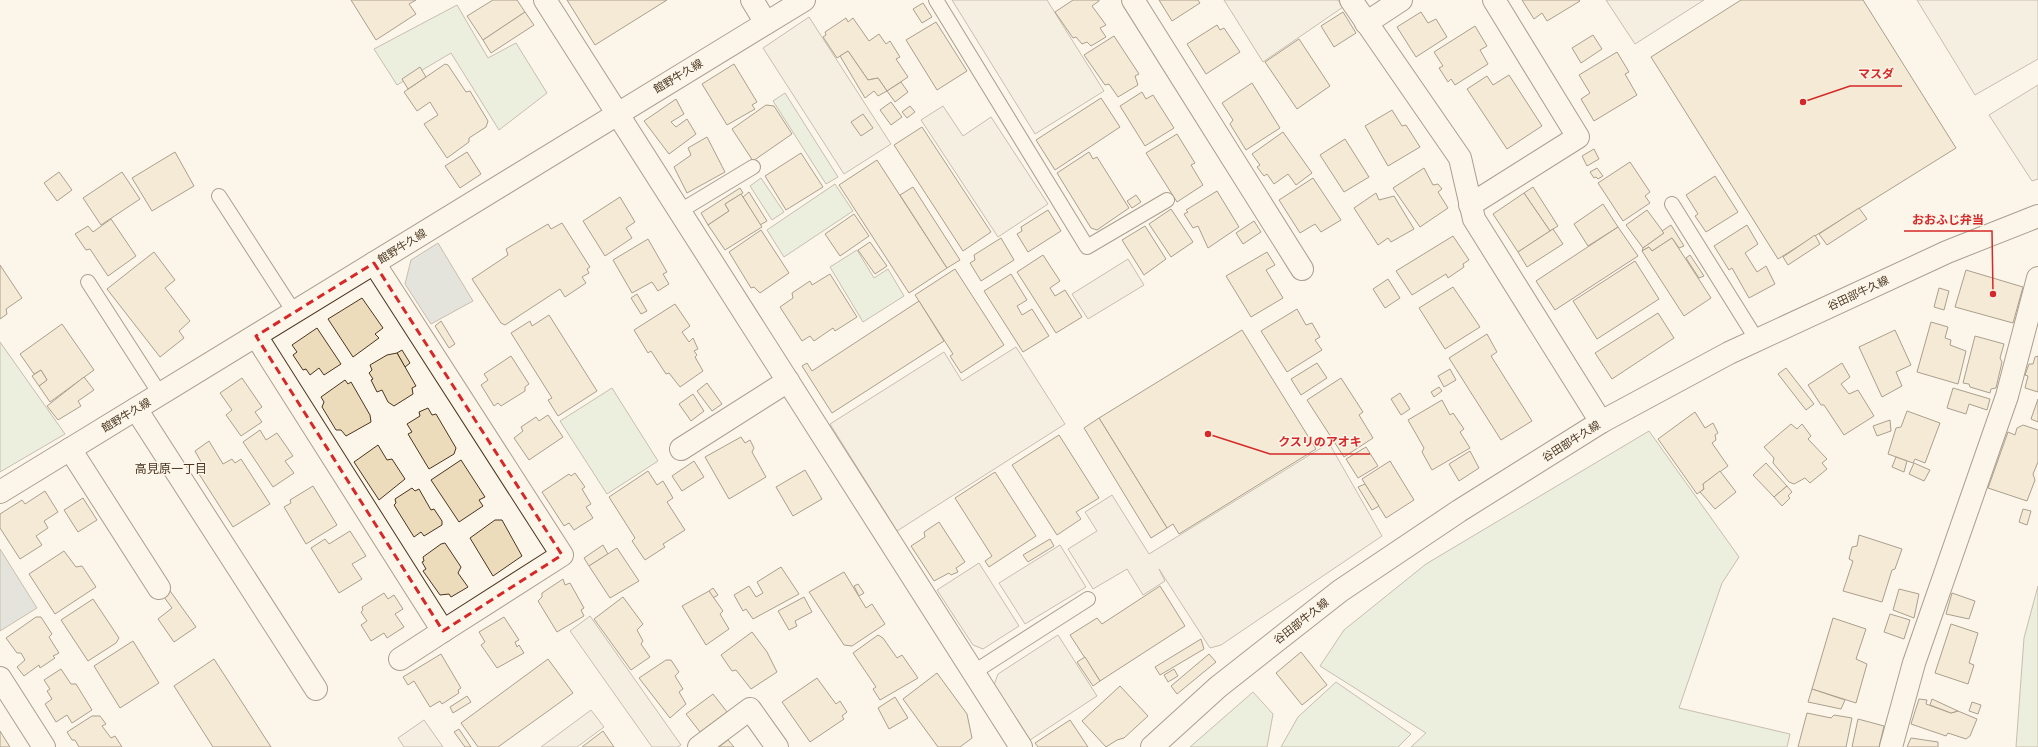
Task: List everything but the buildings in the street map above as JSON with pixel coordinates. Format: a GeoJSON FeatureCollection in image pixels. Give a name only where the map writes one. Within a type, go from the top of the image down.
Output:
{"type":"FeatureCollection","features":[{"type":"Feature","properties":{"kind":"street"},"geometry":{"type":"LineString","coordinates":[[545,0],[1021,747]]}},
{"type":"Feature","properties":{"kind":"street"},"geometry":{"type":"LineString","coordinates":[[752,0],[766,23]]}},
{"type":"Feature","properties":{"kind":"street","name":"館野牛久線"},"geometry":{"type":"LineString","coordinates":[[0,492],[804,0]]}},
{"type":"Feature","properties":{"kind":"street"},"geometry":{"type":"LineString","coordinates":[[1133,0],[1302,269]]}},
{"type":"Feature","properties":{"kind":"street"},"geometry":{"type":"LineString","coordinates":[[1351,0],[1460,158],[1474,219],[1601,422]]}},
{"type":"Feature","properties":{"kind":"street"},"geometry":{"type":"LineString","coordinates":[[1366,23],[1401,0]]}},
{"type":"Feature","properties":{"kind":"street"},"geometry":{"type":"LineString","coordinates":[[1470,205],[1578,137],[1494,0]]}},
{"type":"Feature","properties":{"kind":"street","name":"谷田部牛久線"},"geometry":{"type":"LineString","coordinates":[[1152,747],[1218,687],[1340,591],[1459,511],[1601,422],[1729,353],[1947,252],[2038,216]]}},
{"type":"Feature","properties":{"kind":"street"},"geometry":{"type":"LineString","coordinates":[[374,263],[562,555],[400,659]]}},
{"type":"Feature","properties":{"kind":"street"},"geometry":{"type":"LineString","coordinates":[[1892,747],[1914,663],[2007,396],[2038,278]]}},
{"type":"Feature","properties":{"kind":"street"},"geometry":{"type":"LineString","coordinates":[[256,336],[443,632]]}},
{"type":"Feature","properties":{"kind":"street"},"geometry":{"type":"LineString","coordinates":[[681,449],[788,381]]}},
{"type":"Feature","properties":{"kind":"street"},"geometry":{"type":"LineString","coordinates":[[136,409],[316,689]]}},
{"type":"Feature","properties":{"kind":"street"},"geometry":{"type":"LineString","coordinates":[[70,449],[159,588]]}},
{"type":"Feature","properties":{"kind":"street"},"geometry":{"type":"LineString","coordinates":[[0,678],[44,747]]}},
{"type":"Feature","properties":{"kind":"street"},"geometry":{"type":"LineString","coordinates":[[699,747],[750,709],[777,747]]}},
{"type":"Feature","properties":{"kind":"lane"},"geometry":{"type":"LineString","coordinates":[[936,0],[1087,247],[1167,200]]}},
{"type":"Feature","properties":{"kind":"lane"},"geometry":{"type":"LineString","coordinates":[[680,211],[753,167]]}},
{"type":"Feature","properties":{"kind":"lane"},"geometry":{"type":"LineString","coordinates":[[219,196],[294,312]]}},
{"type":"Feature","properties":{"kind":"lane"},"geometry":{"type":"LineString","coordinates":[[1672,204],[1757,340]]}},
{"type":"Feature","properties":{"kind":"lane"},"geometry":{"type":"LineString","coordinates":[[88,282],[160,394]]}},
{"type":"Feature","properties":{"kind":"lane"},"geometry":{"type":"LineString","coordinates":[[974,672],[1088,599]]}},
{"type":"Feature","properties":{"kind":"highlighted area"},"geometry":{"type":"Polygon","coordinates":[[[374,263],[562,555],[443,631],[256,336],[374,263]]]}},
{"type":"Feature","properties":{"kind":"green space"},"geometry":{"type":"Polygon","coordinates":[[[457,5],[488,58],[516,43],[547,93],[499,130],[451,53],[397,85],[374,49],[457,5]]]}},
{"type":"Feature","properties":{"kind":"green space"},"geometry":{"type":"Polygon","coordinates":[[[785,93],[838,177],[826,184],[773,101],[785,93]]]}},
{"type":"Feature","properties":{"kind":"green space"},"geometry":{"type":"Polygon","coordinates":[[[761,178],[784,212],[772,220],[750,186],[761,178]]]}},
{"type":"Feature","properties":{"kind":"green space"},"geometry":{"type":"Polygon","coordinates":[[[835,184],[853,211],[784,257],[767,230],[835,184]]]}},
{"type":"Feature","properties":{"kind":"green space"},"geometry":{"type":"Polygon","coordinates":[[[857,250],[874,278],[888,269],[904,296],[863,322],[830,267],[857,250]]]}},
{"type":"Feature","properties":{"kind":"green space"},"geometry":{"type":"Polygon","coordinates":[[[0,342],[65,434],[0,472],[0,342]]]}},
{"type":"Feature","properties":{"kind":"green space"},"geometry":{"type":"Polygon","coordinates":[[[612,388],[658,461],[607,494],[560,421],[612,388]]]}},
{"type":"Feature","properties":{"kind":"green space"},"geometry":{"type":"Polygon","coordinates":[[[1649,431],[1739,557],[1722,583],[1679,708],[1790,734],[1787,747],[1411,747],[1426,733],[1320,666],[1344,630],[1426,564],[1649,431]]]}},
{"type":"Feature","properties":{"kind":"green space"},"geometry":{"type":"Polygon","coordinates":[[[2038,586],[2038,747],[2016,747],[2024,638],[2038,586]]]}},
{"type":"Feature","properties":{"kind":"green space"},"geometry":{"type":"Polygon","coordinates":[[[1336,682],[1411,734],[1398,747],[1281,747],[1298,717],[1336,682]]]}},
{"type":"Feature","properties":{"kind":"green space"},"geometry":{"type":"Polygon","coordinates":[[[1253,692],[1273,714],[1267,747],[1190,747],[1253,692]]]}},
{"type":"Feature","properties":{"kind":"shaded area"},"geometry":{"type":"Polygon","coordinates":[[[952,0],[1047,0],[1104,91],[1035,134],[952,0]]]}},
{"type":"Feature","properties":{"kind":"shaded area"},"geometry":{"type":"Polygon","coordinates":[[[1224,0],[1338,0],[1343,7],[1263,62],[1224,0]]]}},
{"type":"Feature","properties":{"kind":"shaded area"},"geometry":{"type":"Polygon","coordinates":[[[1606,0],[1704,0],[1635,44],[1606,0]]]}},
{"type":"Feature","properties":{"kind":"shaded area"},"geometry":{"type":"Polygon","coordinates":[[[1917,0],[2038,0],[2038,59],[1975,95],[1917,0]]]}},
{"type":"Feature","properties":{"kind":"shaded area"},"geometry":{"type":"Polygon","coordinates":[[[809,17],[891,144],[844,174],[763,48],[809,17]]]}},
{"type":"Feature","properties":{"kind":"shaded area"},"geometry":{"type":"Polygon","coordinates":[[[2038,85],[2038,179],[2032,181],[1989,115],[2038,85]]]}},
{"type":"Feature","properties":{"kind":"shaded area"},"geometry":{"type":"Polygon","coordinates":[[[943,106],[963,136],[991,117],[1048,204],[998,237],[921,120],[943,106]]]}},
{"type":"Feature","properties":{"kind":"shaded area"},"geometry":{"type":"Polygon","coordinates":[[[438,243],[473,301],[431,324],[405,284],[411,260],[438,243]]]}},
{"type":"Feature","properties":{"kind":"shaded area"},"geometry":{"type":"Polygon","coordinates":[[[1128,259],[1144,285],[1088,319],[1072,294],[1128,259]]]}},
{"type":"Feature","properties":{"kind":"shaded area"},"geometry":{"type":"Polygon","coordinates":[[[1016,347],[1065,424],[897,531],[830,424],[944,352],[962,381],[1016,347]]]}},
{"type":"Feature","properties":{"kind":"shaded area"},"geometry":{"type":"Polygon","coordinates":[[[1329,443],[1382,536],[1221,645],[1210,648],[1159,569],[1165,581],[1143,595],[1127,569],[1093,589],[1068,549],[1097,531],[1085,512],[1112,495],[1149,554],[1329,443]]]}},
{"type":"Feature","properties":{"kind":"shaded area"},"geometry":{"type":"Polygon","coordinates":[[[1060,545],[1086,587],[1025,624],[999,583],[1060,545]]]}},
{"type":"Feature","properties":{"kind":"shaded area"},"geometry":{"type":"Polygon","coordinates":[[[0,549],[37,608],[0,631],[0,549]]]}},
{"type":"Feature","properties":{"kind":"shaded area"},"geometry":{"type":"Polygon","coordinates":[[[979,563],[1019,626],[983,649],[973,645],[937,590],[979,563]]]}},
{"type":"Feature","properties":{"kind":"shaded area"},"geometry":{"type":"Polygon","coordinates":[[[590,616],[681,745],[677,747],[652,747],[570,631],[590,616]]]}},
{"type":"Feature","properties":{"kind":"shaded area"},"geometry":{"type":"Polygon","coordinates":[[[1058,635],[1097,696],[1030,740],[994,685],[998,674],[1058,635]]]}},
{"type":"Feature","properties":{"kind":"shaded area"},"geometry":{"type":"Polygon","coordinates":[[[591,710],[604,727],[577,747],[541,747],[591,710]]]}},
{"type":"Feature","properties":{"kind":"shaded area"},"geometry":{"type":"Polygon","coordinates":[[[424,720],[443,747],[404,747],[398,738],[424,720]]]}},
{"type":"Feature","properties":{"kind":"place","name":"マスダ"},"geometry":{"type":"Point","coordinates":[1803,102]}},
{"type":"Feature","properties":{"kind":"place","name":"おおふじ弁当"},"geometry":{"type":"Point","coordinates":[1993,294]}},
{"type":"Feature","properties":{"kind":"place","name":"クスリのアオキ"},"geometry":{"type":"Point","coordinates":[1208,434]}},
{"type":"Feature","properties":{"kind":"district","name":"高見原一丁目"},"geometry":{"type":"Point","coordinates":[171,469]}}]}
